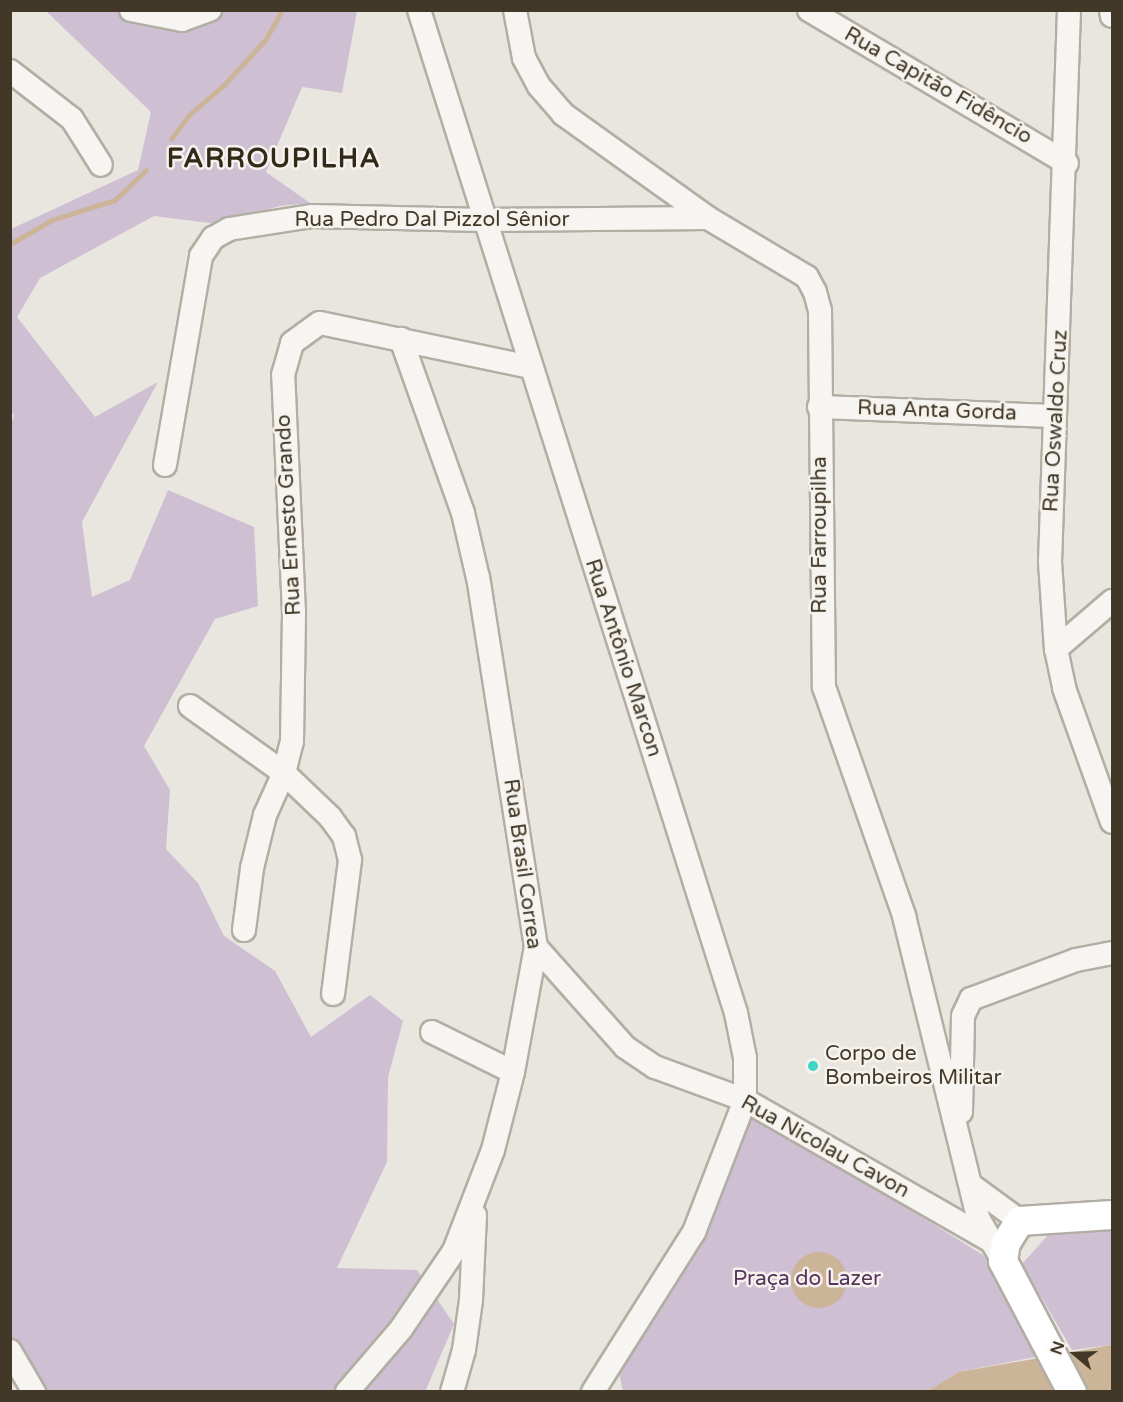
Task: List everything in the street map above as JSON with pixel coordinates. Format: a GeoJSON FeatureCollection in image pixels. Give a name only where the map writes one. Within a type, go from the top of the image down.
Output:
{"type":"FeatureCollection","features":[{"type":"Feature","properties":{"kind":"main road","name":"Rua Nicolau Cavon"},"geometry":{"type":"LineString","coordinates":[[1020,1221],[1113,1215]]}},
{"type":"Feature","properties":{"kind":"main road"},"geometry":{"type":"LineString","coordinates":[[1003,1262],[1006,1243],[1020,1221]]}},
{"type":"Feature","properties":{"kind":"main road","name":"Rua Farroupilha"},"geometry":{"type":"LineString","coordinates":[[1003,1262],[1072,1392]]}},
{"type":"Feature","properties":{"kind":"street"},"geometry":{"type":"LineString","coordinates":[[131,10],[182,20],[210,10]]}},
{"type":"Feature","properties":{"kind":"street","name":"Rua Antônio Marcon"},"geometry":{"type":"LineString","coordinates":[[419,10],[483,220],[736,1013],[745,1058],[745,1100]]}},
{"type":"Feature","properties":{"kind":"street","name":"Rua Farroupilha"},"geometry":{"type":"LineString","coordinates":[[514,10],[524,58],[539,86],[563,114],[708,218],[807,278],[820,311],[819,407],[824,687],[904,915],[960,1135],[978,1218],[1003,1262]]}},
{"type":"Feature","properties":{"kind":"street","name":"Rua Capitão Fidêncio"},"geometry":{"type":"LineString","coordinates":[[809,10],[1066,163]]}},
{"type":"Feature","properties":{"kind":"street","name":"Rua Oswaldo Cruz"},"geometry":{"type":"LineString","coordinates":[[1070,10],[1050,562],[1056,649],[1064,688],[1113,822]]}},
{"type":"Feature","properties":{"kind":"street"},"geometry":{"type":"LineString","coordinates":[[1111,10],[1113,16]]}},
{"type":"Feature","properties":{"kind":"street"},"geometry":{"type":"LineString","coordinates":[[10,71],[72,119],[101,165]]}},
{"type":"Feature","properties":{"kind":"street","name":"Rua Pedro Dal Pizzol Sênior"},"geometry":{"type":"LineString","coordinates":[[165,465],[201,256],[213,238],[229,229],[311,216],[483,220],[708,218]]}},
{"type":"Feature","properties":{"kind":"street","name":"Rua Ernesto Grando"},"geometry":{"type":"LineString","coordinates":[[244,930],[252,868],[265,815],[284,773],[292,741],[294,613],[283,375],[292,343],[320,323],[530,367]]}},
{"type":"Feature","properties":{"kind":"street","name":"Rua Brasil Correa"},"geometry":{"type":"LineString","coordinates":[[347,1392],[401,1329],[454,1251],[475,1202],[513,1072],[536,947],[473,556],[464,513],[401,339]]}},
{"type":"Feature","properties":{"kind":"street","name":"Rua Anta Gorda"},"geometry":{"type":"LineString","coordinates":[[819,407],[1054,416]]}},
{"type":"Feature","properties":{"kind":"street"},"geometry":{"type":"LineString","coordinates":[[1056,649],[1113,601]]}},
{"type":"Feature","properties":{"kind":"street"},"geometry":{"type":"LineString","coordinates":[[190,706],[284,773],[330,817],[344,836],[350,860],[333,994]]}},
{"type":"Feature","properties":{"kind":"street","name":"Rua Nicolau Cavon"},"geometry":{"type":"LineString","coordinates":[[536,947],[625,1047],[655,1067],[745,1100],[949,1216],[1003,1262]]}},
{"type":"Feature","properties":{"kind":"street"},"geometry":{"type":"LineString","coordinates":[[960,1135],[963,1016],[971,999],[1076,960],[1113,953]]}},
{"type":"Feature","properties":{"kind":"street"},"geometry":{"type":"LineString","coordinates":[[432,1032],[513,1072]]}},
{"type":"Feature","properties":{"kind":"street"},"geometry":{"type":"LineString","coordinates":[[593,1392],[694,1232],[745,1100]]}},
{"type":"Feature","properties":{"kind":"street"},"geometry":{"type":"LineString","coordinates":[[949,1216],[966,1199],[971,1185],[1020,1221]]}},
{"type":"Feature","properties":{"kind":"street"},"geometry":{"type":"LineString","coordinates":[[453,1392],[471,1300],[475,1202]]}},
{"type":"Feature","properties":{"kind":"street","name":"Rua Nicolau Cavon"},"geometry":{"type":"LineString","coordinates":[[949,1216],[1020,1221]]}},
{"type":"Feature","properties":{"kind":"street"},"geometry":{"type":"LineString","coordinates":[[10,1351],[34,1392]]}},
{"type":"Feature","properties":{"kind":"green space"},"geometry":{"type":"Polygon","coordinates":[[[46,11],[357,11],[342,93],[302,87],[266,172],[310,203],[280,206],[218,224],[154,216],[40,278],[17,317],[95,417],[158,382],[82,522],[92,597],[130,580],[168,490],[254,527],[258,606],[215,619],[144,746],[170,790],[166,849],[198,883],[224,936],[275,971],[311,1037],[370,995],[403,1021],[388,1077],[387,1162],[337,1268],[417,1270],[454,1324],[425,1392],[44,1391],[11,1338],[10,426],[14,416],[10,409],[11,229],[138,170],[151,112],[46,11]]]}},
{"type":"Feature","properties":{"kind":"green space","name":"Praça do Lazer"},"geometry":{"type":"Polygon","coordinates":[[[746,1119],[762,1121],[983,1255],[998,1273],[1035,1357],[959,1372],[926,1392],[623,1391],[618,1368],[746,1119]]]}},
{"type":"Feature","properties":{"kind":"green space"},"geometry":{"type":"Polygon","coordinates":[[[1112,1229],[1112,1345],[1072,1350],[1022,1264],[1049,1234],[1112,1229]]]}},
{"type":"Feature","properties":{"kind":"shaded area"},"geometry":{"type":"Polygon","coordinates":[[[819,1252],[830,1254],[839,1260],[845,1269],[847,1280],[845,1291],[839,1300],[830,1306],[819,1308],[808,1306],[799,1300],[793,1291],[791,1280],[793,1269],[799,1260],[808,1254],[819,1252]]]}},
{"type":"Feature","properties":{"kind":"shaded area"},"geometry":{"type":"Polygon","coordinates":[[[1112,1345],[1112,1391],[926,1392],[959,1372],[1112,1345]]]}},
{"type":"Feature","properties":{"kind":"waterway"},"geometry":{"type":"LineString","coordinates":[[171,139],[189,115],[224,85],[266,39],[282,10]]}},
{"type":"Feature","properties":{"kind":"waterway"},"geometry":{"type":"LineString","coordinates":[[10,244],[52,220],[115,200],[146,170]]}},
{"type":"Feature","properties":{"kind":"place","name":"Corpo de Bombeiros Militar"},"geometry":{"type":"Point","coordinates":[813,1066]}},
{"type":"Feature","properties":{"kind":"district","name":"FARROUPILHA"},"geometry":{"type":"Point","coordinates":[274,159]}}]}
